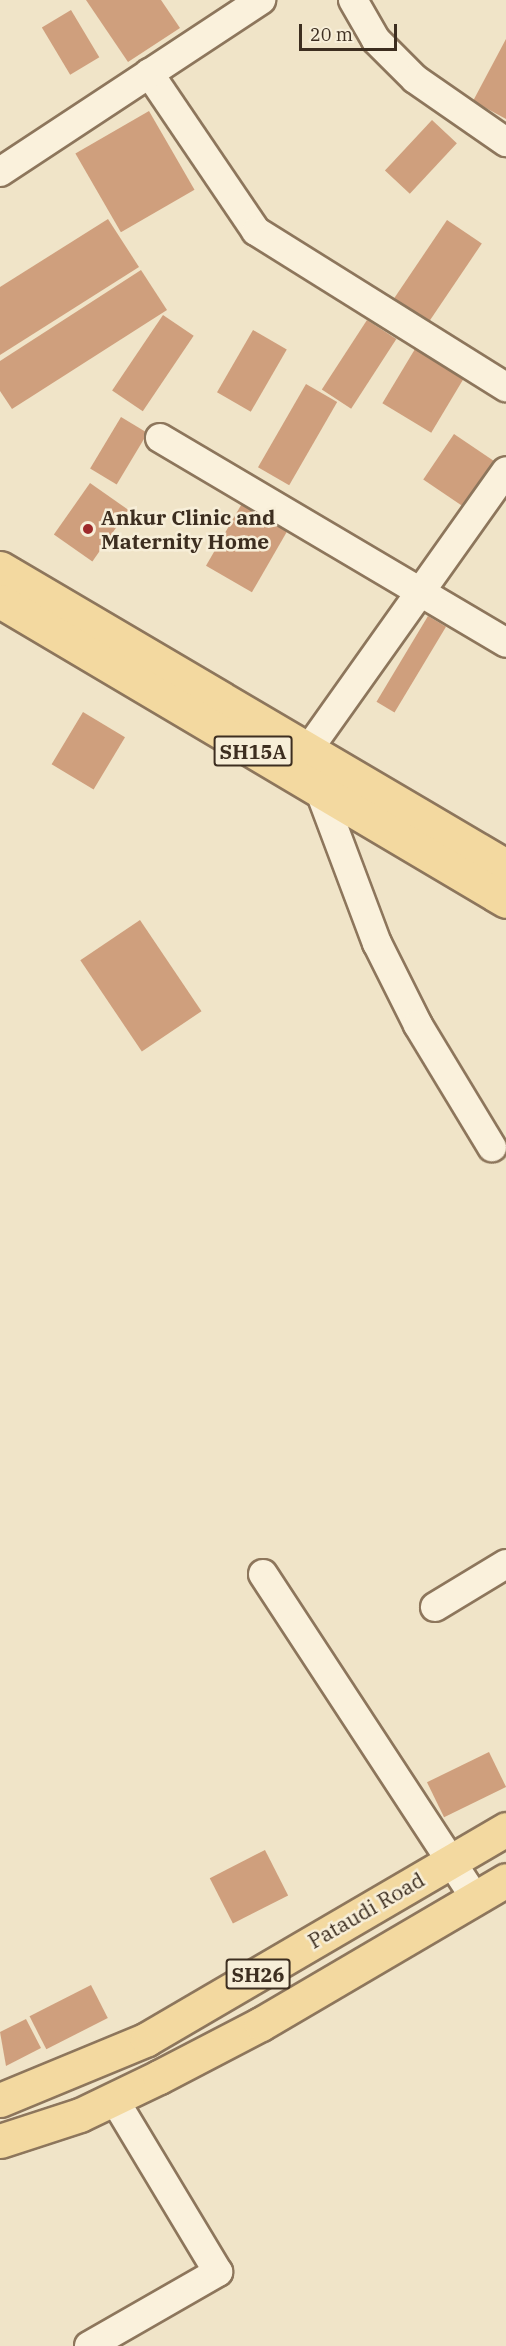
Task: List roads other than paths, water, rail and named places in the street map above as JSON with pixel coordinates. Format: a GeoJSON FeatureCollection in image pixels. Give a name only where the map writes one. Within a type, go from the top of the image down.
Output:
{"type":"FeatureCollection","features":[{"type":"Feature","properties":{"kind":"main road","name":"SH15A"},"geometry":{"type":"LineString","coordinates":[[0,568],[506,866]]}},
{"type":"Feature","properties":{"kind":"main road","name":"SH15A"},"geometry":{"type":"LineString","coordinates":[[0,601],[506,902]]}},
{"type":"Feature","properties":{"kind":"main road","name":"Pataudi Road"},"geometry":{"type":"LineString","coordinates":[[0,2100],[147,2039],[506,1830]]}},
{"type":"Feature","properties":{"kind":"main road","name":"SH26"},"geometry":{"type":"LineString","coordinates":[[0,2141],[114,2099],[261,2024],[506,1880]]}},
{"type":"Feature","properties":{"kind":"street"},"geometry":{"type":"LineString","coordinates":[[0,172],[261,0]]}},
{"type":"Feature","properties":{"kind":"street"},"geometry":{"type":"LineString","coordinates":[[353,0],[376,40],[415,79],[506,142]]}},
{"type":"Feature","properties":{"kind":"street"},"geometry":{"type":"LineString","coordinates":[[148,73],[256,231],[506,387]]}},
{"type":"Feature","properties":{"kind":"street"},"geometry":{"type":"LineString","coordinates":[[160,438],[506,643]]}},
{"type":"Feature","properties":{"kind":"street"},"geometry":{"type":"LineString","coordinates":[[308,750],[417,589],[506,471]]}},
{"type":"Feature","properties":{"kind":"street"},"geometry":{"type":"LineString","coordinates":[[319,789],[377,943],[418,1025],[492,1147]]}},
{"type":"Feature","properties":{"kind":"street"},"geometry":{"type":"LineString","coordinates":[[435,1607],[506,1564]]}},
{"type":"Feature","properties":{"kind":"street"},"geometry":{"type":"LineString","coordinates":[[263,1574],[475,1898]]}},
{"type":"Feature","properties":{"kind":"street"},"geometry":{"type":"LineString","coordinates":[[89,2346],[218,2272],[114,2099]]}},
{"type":"Feature","properties":{"kind":"place","name":"Ankur Clinic and Maternity Home"},"geometry":{"type":"Point","coordinates":[88,529]}}]}
